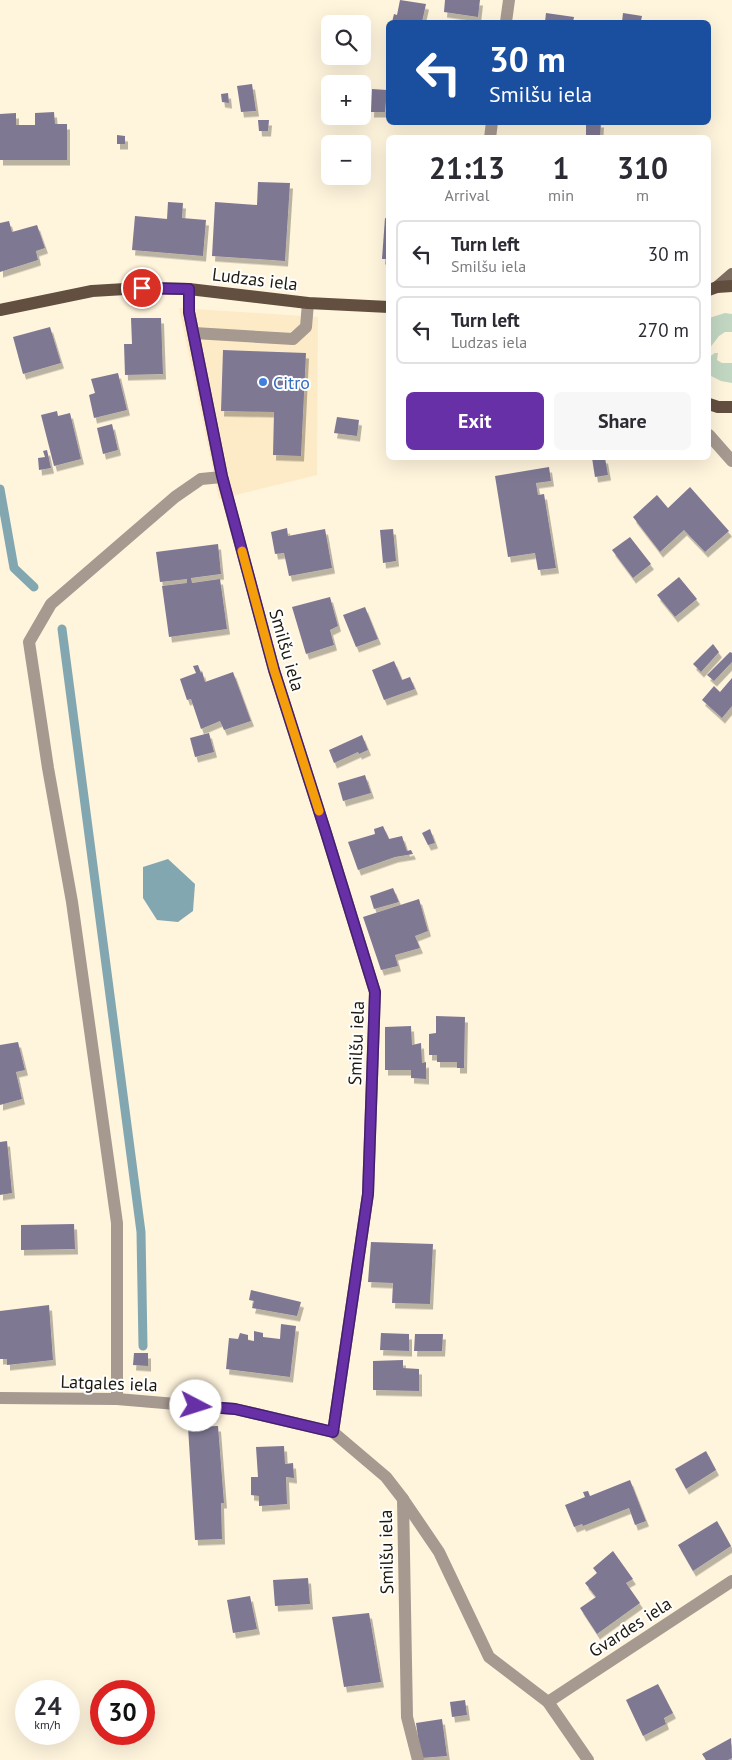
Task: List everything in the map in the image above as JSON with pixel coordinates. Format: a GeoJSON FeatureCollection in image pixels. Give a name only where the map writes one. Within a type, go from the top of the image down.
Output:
{"type":"FeatureCollection","features":[{"type":"Feature","properties":{"kind":"main road"},"geometry":{"type":"LineString","coordinates":[[713,288],[732,274]]}},
{"type":"Feature","properties":{"kind":"main road"},"geometry":{"type":"LineString","coordinates":[[713,288],[732,286]]}},
{"type":"Feature","properties":{"kind":"main road","name":"Ludzas iela"},"geometry":{"type":"LineString","coordinates":[[0,310],[92,291],[142,288],[189,289],[308,303],[386,307]]}},
{"type":"Feature","properties":{"kind":"main road"},"geometry":{"type":"LineString","coordinates":[[711,405],[718,407],[732,407]]}},
{"type":"Feature","properties":{"kind":"street"},"geometry":{"type":"LineString","coordinates":[[506,20],[510,0]]}},
{"type":"Feature","properties":{"kind":"street","name":"Smilšu iela"},"geometry":{"type":"LineString","coordinates":[[189,289],[189,312],[222,476],[274,670],[375,992],[368,1194],[333,1432],[386,1477],[403,1499],[407,1717],[418,1760]]}},
{"type":"Feature","properties":{"kind":"street"},"geometry":{"type":"LineString","coordinates":[[194,334],[293,339],[306,327],[308,303]]}},
{"type":"Feature","properties":{"kind":"street"},"geometry":{"type":"LineString","coordinates":[[711,437],[732,461]]}},
{"type":"Feature","properties":{"kind":"street"},"geometry":{"type":"LineString","coordinates":[[117,1399],[117,1223],[72,902],[48,768],[29,642],[50,604],[174,497],[201,479],[222,476]]}},
{"type":"Feature","properties":{"kind":"street","name":"Latgales iela"},"geometry":{"type":"LineString","coordinates":[[0,1398],[117,1399],[235,1409],[333,1432]]}},
{"type":"Feature","properties":{"kind":"street"},"geometry":{"type":"LineString","coordinates":[[403,1499],[439,1552],[489,1657],[548,1702],[588,1760]]}},
{"type":"Feature","properties":{"kind":"street","name":"Gvardes iela"},"geometry":{"type":"LineString","coordinates":[[548,1702],[732,1581]]}},
{"type":"Feature","properties":{"kind":"shaded area"},"geometry":{"type":"Polygon","coordinates":[[[179,308],[318,317],[317,475],[219,499],[179,308]]]}},
{"type":"Feature","properties":{"kind":"green space"},"geometry":{"type":"Polygon","coordinates":[[[725,313],[732,314],[732,332],[725,332],[719,336],[711,346],[711,317],[725,313]]]}},
{"type":"Feature","properties":{"kind":"green space"},"geometry":{"type":"Polygon","coordinates":[[[718,353],[717,360],[722,363],[732,363],[732,383],[721,381],[711,376],[711,356],[718,353]]]}},
{"type":"Feature","properties":{"kind":"water"},"geometry":{"type":"Polygon","coordinates":[[[168,859],[195,884],[193,911],[178,922],[157,920],[143,898],[143,867],[168,859]]]}},
{"type":"Feature","properties":{"kind":"building"},"geometry":{"type":"Polygon","coordinates":[[[400,0],[426,4],[422,20],[392,20],[394,14],[397,15],[400,0]]]}},
{"type":"Feature","properties":{"kind":"building"},"geometry":{"type":"Polygon","coordinates":[[[445,0],[480,0],[478,17],[444,12],[445,0]]]}},
{"type":"Feature","properties":{"kind":"building"},"geometry":{"type":"Polygon","coordinates":[[[546,13],[574,17],[573,20],[545,20],[546,13]]]}},
{"type":"Feature","properties":{"kind":"building"},"geometry":{"type":"Polygon","coordinates":[[[623,13],[642,16],[641,20],[622,20],[623,13]]]}},
{"type":"Feature","properties":{"kind":"building"},"geometry":{"type":"Polygon","coordinates":[[[252,84],[256,111],[241,112],[237,86],[252,84]]]}},
{"type":"Feature","properties":{"kind":"building"},"geometry":{"type":"Polygon","coordinates":[[[372,89],[386,90],[385,112],[371,112],[372,89]]]}},
{"type":"Feature","properties":{"kind":"building"},"geometry":{"type":"Polygon","coordinates":[[[228,93],[229,103],[222,102],[221,94],[228,93]]]}},
{"type":"Feature","properties":{"kind":"building"},"geometry":{"type":"Polygon","coordinates":[[[54,112],[55,124],[67,124],[67,160],[0,160],[0,114],[16,113],[16,125],[35,125],[35,113],[54,112]]]}},
{"type":"Feature","properties":{"kind":"building"},"geometry":{"type":"Polygon","coordinates":[[[258,120],[269,120],[268,131],[259,131],[258,120]]]}},
{"type":"Feature","properties":{"kind":"building"},"geometry":{"type":"Polygon","coordinates":[[[586,125],[601,125],[600,135],[586,135],[586,125]]]}},
{"type":"Feature","properties":{"kind":"building"},"geometry":{"type":"Polygon","coordinates":[[[117,135],[125,136],[125,144],[117,144],[117,135]]]}},
{"type":"Feature","properties":{"kind":"building"},"geometry":{"type":"Polygon","coordinates":[[[258,182],[290,183],[285,261],[212,256],[215,202],[257,205],[258,182]]]}},
{"type":"Feature","properties":{"kind":"building"},"geometry":{"type":"Polygon","coordinates":[[[168,202],[183,203],[182,218],[206,220],[203,256],[132,250],[135,216],[167,219],[168,202]]]}},
{"type":"Feature","properties":{"kind":"building"},"geometry":{"type":"Polygon","coordinates":[[[385,218],[386,259],[382,259],[385,218]]]}},
{"type":"Feature","properties":{"kind":"building"},"geometry":{"type":"Polygon","coordinates":[[[9,221],[12,232],[37,225],[45,248],[36,251],[38,260],[0,272],[0,223],[9,221]]]}},
{"type":"Feature","properties":{"kind":"building"},"geometry":{"type":"Polygon","coordinates":[[[131,318],[161,318],[163,374],[125,375],[124,344],[132,344],[131,318]]]}},
{"type":"Feature","properties":{"kind":"building"},"geometry":{"type":"Polygon","coordinates":[[[50,327],[61,363],[23,374],[13,337],[50,327]]]}},
{"type":"Feature","properties":{"kind":"building","name":"Citro"},"geometry":{"type":"Polygon","coordinates":[[[223,350],[306,353],[301,456],[273,455],[274,412],[221,411],[223,350]]]}},
{"type":"Feature","properties":{"kind":"building"},"geometry":{"type":"Polygon","coordinates":[[[118,373],[127,410],[94,418],[89,395],[95,393],[91,379],[118,373]]]}},
{"type":"Feature","properties":{"kind":"building"},"geometry":{"type":"Polygon","coordinates":[[[57,411],[58,416],[70,413],[81,459],[54,466],[41,415],[57,411]]]}},
{"type":"Feature","properties":{"kind":"building"},"geometry":{"type":"Polygon","coordinates":[[[337,417],[359,420],[357,436],[334,433],[337,417]]]}},
{"type":"Feature","properties":{"kind":"building"},"geometry":{"type":"Polygon","coordinates":[[[112,424],[118,450],[103,454],[97,428],[112,424]]]}},
{"type":"Feature","properties":{"kind":"building"},"geometry":{"type":"Polygon","coordinates":[[[47,450],[51,468],[39,470],[38,458],[45,457],[43,451],[47,450]]]}},
{"type":"Feature","properties":{"kind":"building"},"geometry":{"type":"Polygon","coordinates":[[[592,460],[605,460],[608,475],[595,477],[592,460]]]}},
{"type":"Feature","properties":{"kind":"building"},"geometry":{"type":"Polygon","coordinates":[[[549,467],[551,481],[536,483],[538,495],[544,494],[556,568],[538,570],[535,553],[508,557],[495,476],[549,467]]]}},
{"type":"Feature","properties":{"kind":"building"},"geometry":{"type":"Polygon","coordinates":[[[690,487],[729,531],[705,552],[684,530],[660,552],[633,517],[657,495],[668,508],[690,487]]]}},
{"type":"Feature","properties":{"kind":"building"},"geometry":{"type":"Polygon","coordinates":[[[287,528],[288,536],[325,529],[332,568],[289,576],[284,553],[275,554],[271,532],[287,528]]]}},
{"type":"Feature","properties":{"kind":"building"},"geometry":{"type":"Polygon","coordinates":[[[393,529],[396,561],[383,563],[380,530],[393,529]]]}},
{"type":"Feature","properties":{"kind":"building"},"geometry":{"type":"Polygon","coordinates":[[[630,537],[651,564],[633,578],[612,550],[630,537]]]}},
{"type":"Feature","properties":{"kind":"building"},"geometry":{"type":"Polygon","coordinates":[[[218,544],[221,574],[191,578],[192,583],[220,579],[227,629],[169,637],[162,586],[187,583],[187,579],[160,582],[156,552],[218,544]]]}},
{"type":"Feature","properties":{"kind":"building"},"geometry":{"type":"Polygon","coordinates":[[[679,577],[697,599],[675,617],[657,595],[679,577]]]}},
{"type":"Feature","properties":{"kind":"building"},"geometry":{"type":"Polygon","coordinates":[[[330,597],[338,626],[330,630],[334,645],[306,654],[292,607],[330,597]]]}},
{"type":"Feature","properties":{"kind":"building"},"geometry":{"type":"Polygon","coordinates":[[[365,607],[378,639],[356,647],[343,615],[365,607]]]}},
{"type":"Feature","properties":{"kind":"building"},"geometry":{"type":"Polygon","coordinates":[[[713,644],[719,652],[701,672],[693,664],[713,644]]]}},
{"type":"Feature","properties":{"kind":"building"},"geometry":{"type":"Polygon","coordinates":[[[730,652],[732,653],[732,662],[714,681],[707,675],[730,652]]]}},
{"type":"Feature","properties":{"kind":"building"},"geometry":{"type":"Polygon","coordinates":[[[394,661],[402,680],[410,677],[415,689],[384,700],[372,670],[394,661]]]}},
{"type":"Feature","properties":{"kind":"building"},"geometry":{"type":"Polygon","coordinates":[[[198,665],[205,682],[233,672],[251,721],[224,730],[220,721],[201,729],[191,699],[187,700],[180,679],[196,673],[193,666],[198,665]]]}},
{"type":"Feature","properties":{"kind":"building"},"geometry":{"type":"Polygon","coordinates":[[[732,678],[732,706],[722,718],[702,700],[714,686],[720,692],[732,678]]]}},
{"type":"Feature","properties":{"kind":"building"},"geometry":{"type":"Polygon","coordinates":[[[209,733],[214,752],[195,757],[190,738],[209,733]]]}},
{"type":"Feature","properties":{"kind":"building"},"geometry":{"type":"Polygon","coordinates":[[[362,735],[368,750],[359,754],[358,752],[334,763],[329,750],[362,735]]]}},
{"type":"Feature","properties":{"kind":"building"},"geometry":{"type":"Polygon","coordinates":[[[365,775],[371,793],[343,801],[338,783],[365,775]]]}},
{"type":"Feature","properties":{"kind":"building"},"geometry":{"type":"Polygon","coordinates":[[[383,826],[389,839],[402,836],[407,851],[411,850],[413,854],[395,857],[358,870],[348,842],[375,834],[374,829],[383,826]]]}},
{"type":"Feature","properties":{"kind":"building"},"geometry":{"type":"Polygon","coordinates":[[[430,829],[435,843],[428,845],[422,833],[430,829]]]}},
{"type":"Feature","properties":{"kind":"building"},"geometry":{"type":"Polygon","coordinates":[[[393,888],[399,902],[374,909],[370,896],[393,888]]]}},
{"type":"Feature","properties":{"kind":"building"},"geometry":{"type":"Polygon","coordinates":[[[419,899],[428,931],[415,936],[420,948],[395,955],[398,966],[381,970],[363,917],[419,899]]]}},
{"type":"Feature","properties":{"kind":"building"},"geometry":{"type":"Polygon","coordinates":[[[436,1016],[465,1017],[464,1068],[457,1068],[457,1062],[437,1062],[437,1055],[429,1055],[429,1034],[436,1033],[436,1016]]]}},
{"type":"Feature","properties":{"kind":"building"},"geometry":{"type":"Polygon","coordinates":[[[411,1026],[412,1045],[421,1043],[422,1063],[426,1062],[426,1079],[411,1078],[411,1070],[385,1070],[385,1027],[411,1026]]]}},
{"type":"Feature","properties":{"kind":"building"},"geometry":{"type":"Polygon","coordinates":[[[18,1042],[25,1070],[16,1072],[22,1099],[0,1105],[0,1045],[18,1042]]]}},
{"type":"Feature","properties":{"kind":"building"},"geometry":{"type":"Polygon","coordinates":[[[7,1141],[12,1193],[0,1195],[0,1142],[7,1141]]]}},
{"type":"Feature","properties":{"kind":"building"},"geometry":{"type":"Polygon","coordinates":[[[74,1224],[75,1249],[21,1250],[21,1225],[74,1224]]]}},
{"type":"Feature","properties":{"kind":"building"},"geometry":{"type":"Polygon","coordinates":[[[371,1242],[433,1244],[430,1304],[392,1303],[393,1283],[368,1282],[371,1242]]]}},
{"type":"Feature","properties":{"kind":"building"},"geometry":{"type":"Polygon","coordinates":[[[251,1290],[301,1302],[297,1316],[252,1308],[254,1301],[249,1300],[251,1290]]]}},
{"type":"Feature","properties":{"kind":"building"},"geometry":{"type":"Polygon","coordinates":[[[49,1305],[53,1360],[7,1365],[7,1359],[0,1359],[0,1311],[49,1305]]]}},
{"type":"Feature","properties":{"kind":"building"},"geometry":{"type":"Polygon","coordinates":[[[281,1324],[296,1326],[290,1377],[226,1369],[229,1338],[238,1339],[240,1333],[248,1335],[248,1340],[254,1341],[254,1331],[263,1333],[263,1337],[280,1339],[281,1324]]]}},
{"type":"Feature","properties":{"kind":"building"},"geometry":{"type":"Polygon","coordinates":[[[381,1333],[409,1334],[409,1351],[380,1350],[381,1333]]]}},
{"type":"Feature","properties":{"kind":"building"},"geometry":{"type":"Polygon","coordinates":[[[415,1334],[443,1334],[442,1351],[414,1351],[415,1334]]]}},
{"type":"Feature","properties":{"kind":"building"},"geometry":{"type":"Polygon","coordinates":[[[134,1353],[148,1353],[148,1366],[133,1365],[134,1353]]]}},
{"type":"Feature","properties":{"kind":"building"},"geometry":{"type":"Polygon","coordinates":[[[403,1360],[403,1368],[419,1369],[419,1391],[373,1390],[373,1361],[403,1360]]]}},
{"type":"Feature","properties":{"kind":"building"},"geometry":{"type":"Polygon","coordinates":[[[218,1426],[224,1503],[221,1503],[222,1539],[195,1540],[188,1427],[218,1426]]]}},
{"type":"Feature","properties":{"kind":"building"},"geometry":{"type":"Polygon","coordinates":[[[284,1446],[285,1464],[293,1463],[294,1478],[286,1477],[287,1504],[259,1506],[259,1496],[251,1495],[251,1477],[258,1477],[256,1447],[284,1446]]]}},
{"type":"Feature","properties":{"kind":"building"},"geometry":{"type":"Polygon","coordinates":[[[706,1451],[716,1470],[686,1489],[675,1469],[706,1451]]]}},
{"type":"Feature","properties":{"kind":"building"},"geometry":{"type":"Polygon","coordinates":[[[630,1480],[646,1521],[635,1525],[629,1508],[583,1526],[582,1524],[574,1527],[565,1505],[585,1497],[583,1492],[588,1491],[590,1496],[630,1480]]]}},
{"type":"Feature","properties":{"kind":"building"},"geometry":{"type":"Polygon","coordinates":[[[717,1521],[731,1546],[693,1571],[678,1545],[717,1521]]]}},
{"type":"Feature","properties":{"kind":"building"},"geometry":{"type":"Polygon","coordinates":[[[613,1551],[633,1579],[626,1583],[640,1603],[597,1634],[580,1608],[596,1597],[585,1583],[597,1573],[593,1568],[613,1551]]]}},
{"type":"Feature","properties":{"kind":"building"},"geometry":{"type":"Polygon","coordinates":[[[308,1578],[310,1604],[275,1606],[273,1580],[308,1578]]]}},
{"type":"Feature","properties":{"kind":"building"},"geometry":{"type":"Polygon","coordinates":[[[250,1596],[257,1629],[233,1633],[227,1600],[250,1596]]]}},
{"type":"Feature","properties":{"kind":"building"},"geometry":{"type":"Polygon","coordinates":[[[369,1613],[381,1682],[344,1687],[332,1617],[369,1613]]]}},
{"type":"Feature","properties":{"kind":"building"},"geometry":{"type":"Polygon","coordinates":[[[658,1684],[673,1713],[664,1718],[666,1724],[643,1736],[626,1700],[658,1684]]]}},
{"type":"Feature","properties":{"kind":"building"},"geometry":{"type":"Polygon","coordinates":[[[465,1700],[467,1715],[452,1717],[450,1702],[465,1700]]]}},
{"type":"Feature","properties":{"kind":"building"},"geometry":{"type":"Polygon","coordinates":[[[442,1719],[447,1756],[421,1758],[416,1723],[442,1719]]]}},
{"type":"Feature","properties":{"kind":"building"},"geometry":{"type":"Polygon","coordinates":[[[731,1738],[732,1758],[728,1760],[706,1760],[702,1754],[731,1738]]]}},
{"type":"Feature","properties":{"kind":"waterway"},"geometry":{"type":"LineString","coordinates":[[0,489],[14,568],[34,587]]}},
{"type":"Feature","properties":{"kind":"waterway"},"geometry":{"type":"LineString","coordinates":[[62,629],[141,1232],[143,1346]]}},
{"type":"Feature","properties":{"kind":"slow traffic"},"geometry":{"type":"LineString","coordinates":[[242,551],[274,670],[319,811]]}},
{"type":"Feature","properties":{"kind":"place","name":"Citro"},"geometry":{"type":"Point","coordinates":[263,382]}},
{"type":"Feature","properties":{"kind":"route"},"geometry":{"type":"LineString","coordinates":[[142,288],[189,289],[189,312],[222,476],[274,670],[375,992],[368,1194],[333,1432],[235,1409],[196,1406]]}}]}
